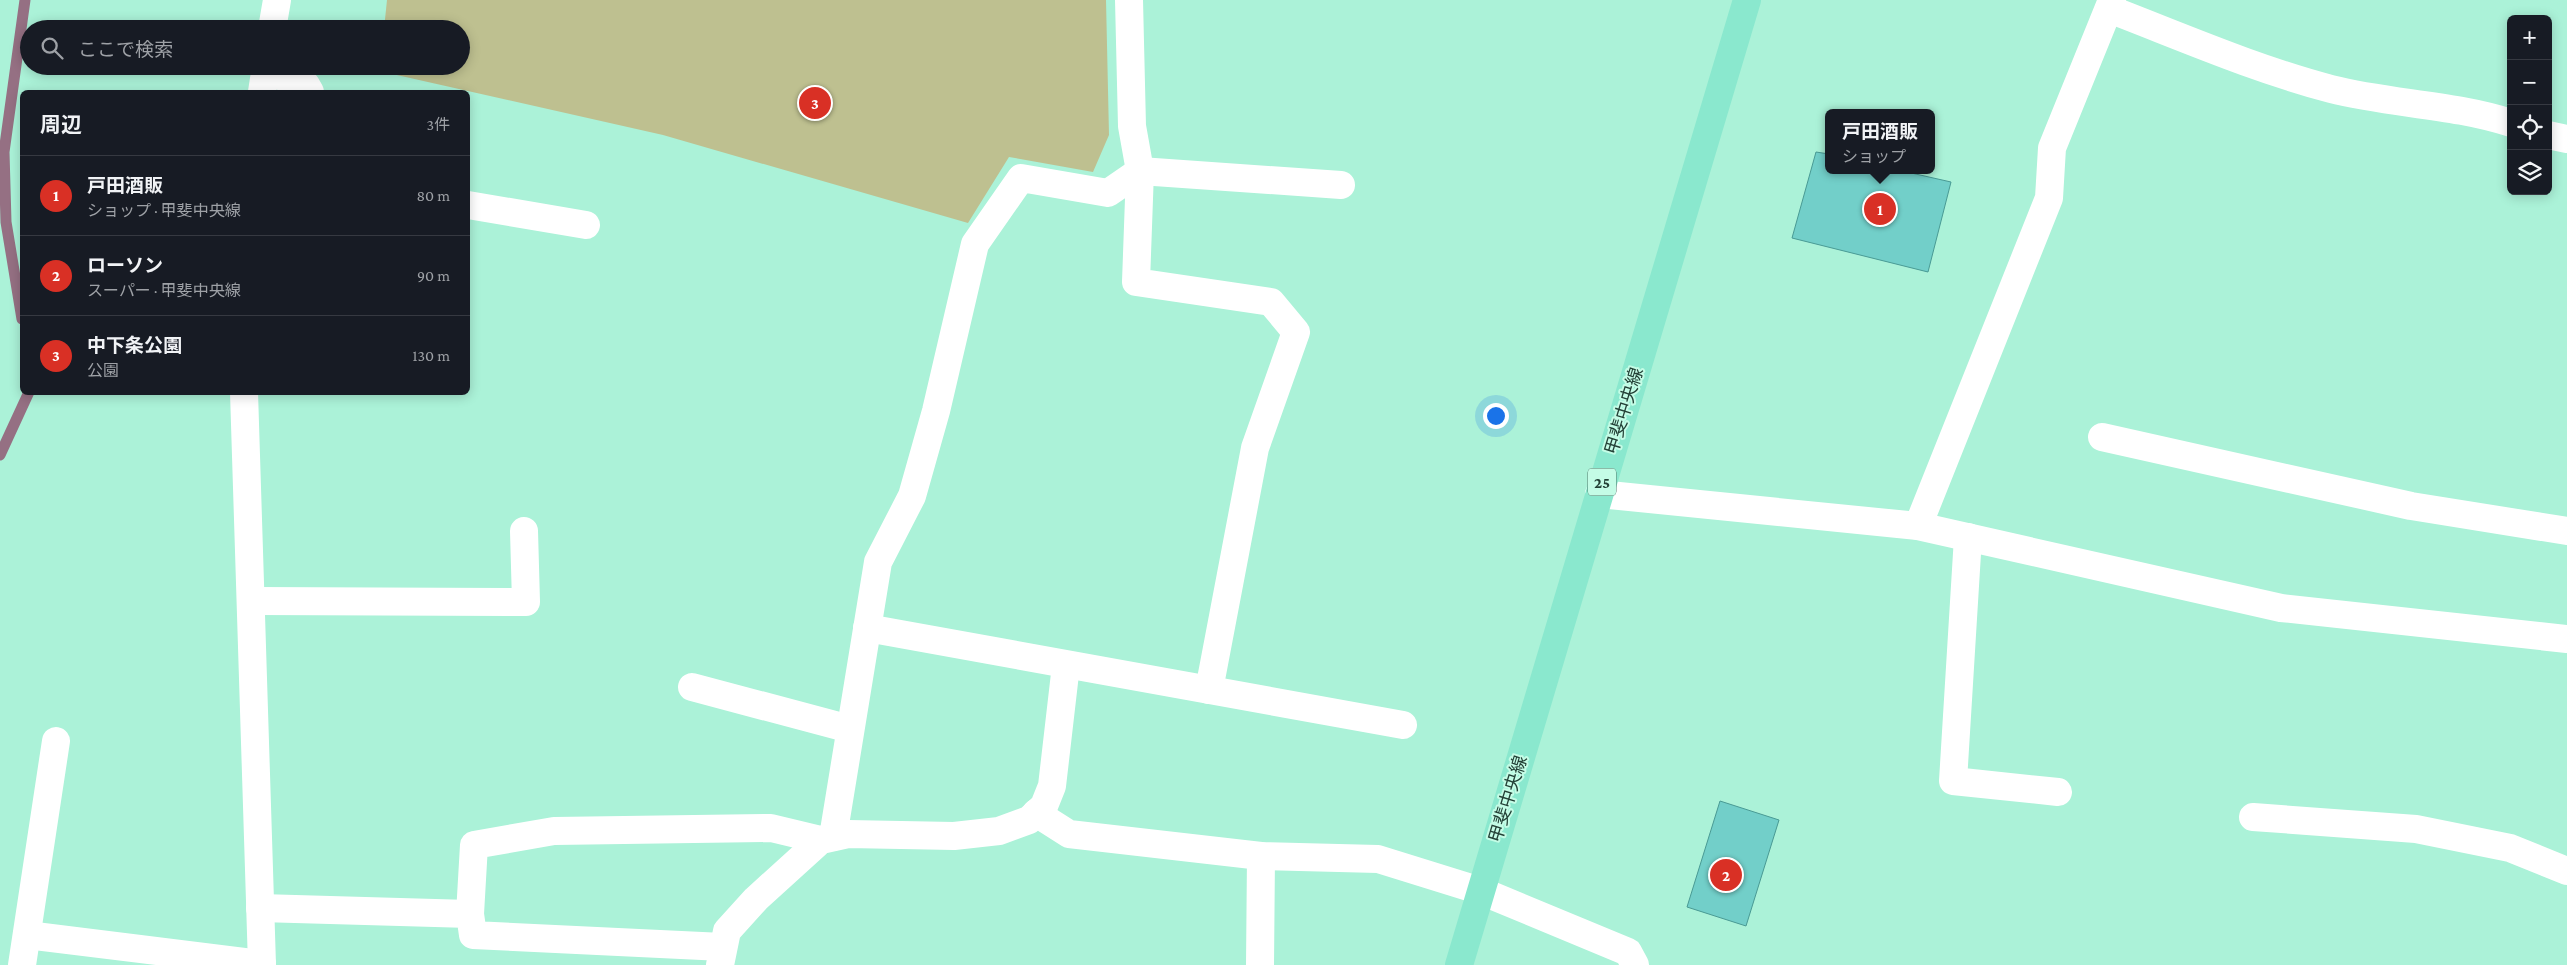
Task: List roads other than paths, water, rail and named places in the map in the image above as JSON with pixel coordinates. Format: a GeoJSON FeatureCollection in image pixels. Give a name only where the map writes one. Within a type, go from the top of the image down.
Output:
{"type":"FeatureCollection","features":[{"type":"Feature","properties":{"kind":"main road","name":"甲斐中央線"},"geometry":{"type":"LineString","coordinates":[[1459,965],[1747,0]]}},
{"type":"Feature","properties":{"kind":"street"},"geometry":{"type":"LineString","coordinates":[[274,20],[277,0]]}},
{"type":"Feature","properties":{"kind":"street"},"geometry":{"type":"LineString","coordinates":[[1129,0],[1132,126],[1140,171],[1136,282],[1271,302],[1296,332],[1255,448],[1209,690]]}},
{"type":"Feature","properties":{"kind":"street"},"geometry":{"type":"LineString","coordinates":[[1918,526],[2049,198],[2052,148],[2111,4],[2245,62],[2332,89],[2483,114],[2507,122]]}},
{"type":"Feature","properties":{"kind":"street"},"geometry":{"type":"LineString","coordinates":[[265,77],[306,85],[309,90]]}},
{"type":"Feature","properties":{"kind":"street"},"geometry":{"type":"LineString","coordinates":[[2552,136],[2567,138]]}},
{"type":"Feature","properties":{"kind":"street"},"geometry":{"type":"LineString","coordinates":[[1066,665],[1052,786],[1044,806],[1029,820],[990,832],[954,836],[848,834],[827,839],[771,828],[554,831],[474,845],[470,914],[473,935],[722,956],[727,931],[733,924],[756,899],[827,839],[850,729],[878,562],[912,496],[936,411],[975,244],[1020,178],[1108,193],[1140,171],[1342,185]]}},
{"type":"Feature","properties":{"kind":"street"},"geometry":{"type":"LineString","coordinates":[[470,205],[586,225]]}},
{"type":"Feature","properties":{"kind":"street"},"geometry":{"type":"LineString","coordinates":[[27,935],[262,964],[244,395]]}},
{"type":"Feature","properties":{"kind":"street"},"geometry":{"type":"LineString","coordinates":[[2102,437],[2411,506],[2567,532]]}},
{"type":"Feature","properties":{"kind":"street"},"geometry":{"type":"LineString","coordinates":[[1599,494],[1918,526],[2281,608],[2567,639]]}},
{"type":"Feature","properties":{"kind":"street"},"geometry":{"type":"LineString","coordinates":[[251,600],[526,602],[524,531]]}},
{"type":"Feature","properties":{"kind":"street"},"geometry":{"type":"LineString","coordinates":[[1968,537],[1953,781],[2058,792]]}},
{"type":"Feature","properties":{"kind":"street"},"geometry":{"type":"LineString","coordinates":[[867,628],[1403,725]]}},
{"type":"Feature","properties":{"kind":"street"},"geometry":{"type":"LineString","coordinates":[[692,687],[850,729]]}},
{"type":"Feature","properties":{"kind":"street"},"geometry":{"type":"LineString","coordinates":[[22,965],[56,741]]}},
{"type":"Feature","properties":{"kind":"street"},"geometry":{"type":"LineString","coordinates":[[1036,814],[1069,834],[1261,856],[1378,859],[1481,891],[1628,952],[1635,965]]}},
{"type":"Feature","properties":{"kind":"street"},"geometry":{"type":"LineString","coordinates":[[2253,817],[2416,829],[2510,848],[2567,871]]}},
{"type":"Feature","properties":{"kind":"street"},"geometry":{"type":"LineString","coordinates":[[1260,965],[1261,856]]}},
{"type":"Feature","properties":{"kind":"street"},"geometry":{"type":"LineString","coordinates":[[260,908],[470,914]]}},
{"type":"Feature","properties":{"kind":"waterway"},"geometry":{"type":"LineString","coordinates":[[22,20],[25,0]]}},
{"type":"Feature","properties":{"kind":"waterway"},"geometry":{"type":"LineString","coordinates":[[20,36],[4,152],[6,222],[20,307]]}},
{"type":"Feature","properties":{"kind":"waterway"},"geometry":{"type":"LineString","coordinates":[[0,455],[28,395]]}},
{"type":"Feature","properties":{"kind":"place","name":"中下条公園"},"geometry":{"type":"Point","coordinates":[815,103]}},
{"type":"Feature","properties":{"kind":"place","name":"戸田酒販"},"geometry":{"type":"Point","coordinates":[1880,209]}},
{"type":"Feature","properties":{"kind":"place","name":"ローソン"},"geometry":{"type":"Point","coordinates":[1726,875]}}]}
